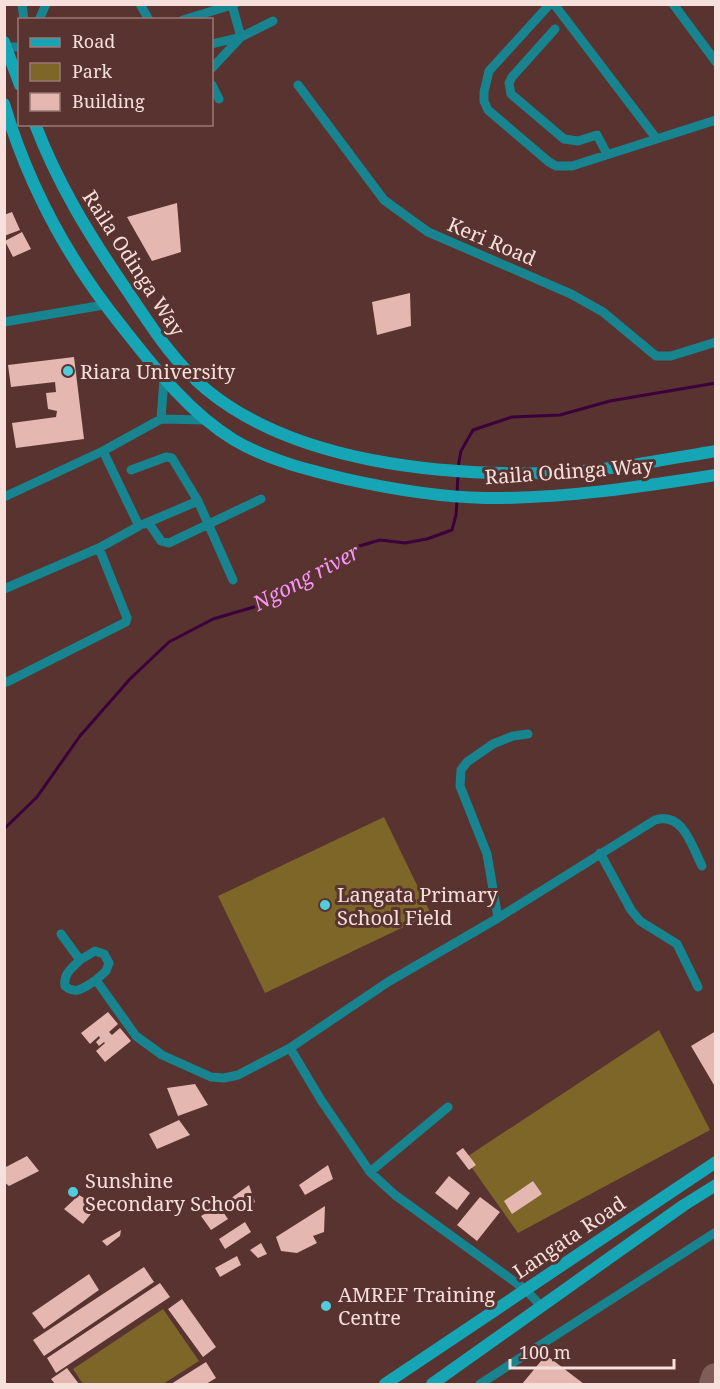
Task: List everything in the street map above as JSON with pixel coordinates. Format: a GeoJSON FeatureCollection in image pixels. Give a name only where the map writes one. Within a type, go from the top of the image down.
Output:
{"type":"FeatureCollection","features":[{"type":"Feature","properties":{"kind":"main road"},"geometry":{"type":"LineString","coordinates":[[5,44],[18,80]]}},
{"type":"Feature","properties":{"kind":"main road","name":"Raila Odinga Way"},"geometry":{"type":"LineString","coordinates":[[4,104],[17,144],[40,199],[104,305],[164,379],[206,420],[254,450],[312,471],[378,486],[464,497],[531,497],[591,492],[716,475]]}},
{"type":"Feature","properties":{"kind":"main road","name":"Raila Odinga Way"},"geometry":{"type":"LineString","coordinates":[[36,126],[51,166],[98,248],[170,353],[206,389],[250,419],[307,444],[368,460],[466,472],[555,473],[644,464],[716,451]]}},
{"type":"Feature","properties":{"kind":"main road","name":"Langata Road"},"geometry":{"type":"LineString","coordinates":[[386,1384],[716,1162]]}},
{"type":"Feature","properties":{"kind":"main road","name":"Langata Road"},"geometry":{"type":"LineString","coordinates":[[432,1384],[684,1205],[716,1185]]}},
{"type":"Feature","properties":{"kind":"street"},"geometry":{"type":"LineString","coordinates":[[40,18],[46,4]]}},
{"type":"Feature","properties":{"kind":"street"},"geometry":{"type":"LineString","coordinates":[[140,4],[148,18]]}},
{"type":"Feature","properties":{"kind":"street"},"geometry":{"type":"LineString","coordinates":[[656,138],[552,4],[489,71],[484,92],[484,101],[488,110],[556,166],[572,166],[716,120]]}},
{"type":"Feature","properties":{"kind":"street"},"geometry":{"type":"LineString","coordinates":[[673,4],[716,62]]}},
{"type":"Feature","properties":{"kind":"street"},"geometry":{"type":"LineString","coordinates":[[190,18],[233,5],[241,37]]}},
{"type":"Feature","properties":{"kind":"street"},"geometry":{"type":"LineString","coordinates":[[213,44],[241,37],[273,21]]}},
{"type":"Feature","properties":{"kind":"street"},"geometry":{"type":"LineString","coordinates":[[555,29],[512,77],[509,83],[511,94],[564,139],[578,141],[597,135],[607,154]]}},
{"type":"Feature","properties":{"kind":"street"},"geometry":{"type":"LineString","coordinates":[[213,67],[241,37]]}},
{"type":"Feature","properties":{"kind":"street","name":"Keri Road"},"geometry":{"type":"LineString","coordinates":[[298,85],[384,200],[428,232],[571,294],[603,312],[656,356],[671,356],[716,342]]}},
{"type":"Feature","properties":{"kind":"street"},"geometry":{"type":"LineString","coordinates":[[213,88],[219,99]]}},
{"type":"Feature","properties":{"kind":"street"},"geometry":{"type":"LineString","coordinates":[[4,322],[104,305]]}},
{"type":"Feature","properties":{"kind":"street"},"geometry":{"type":"LineString","coordinates":[[161,419],[164,379]]}},
{"type":"Feature","properties":{"kind":"street"},"geometry":{"type":"LineString","coordinates":[[4,497],[103,451],[161,419],[206,420]]}},
{"type":"Feature","properties":{"kind":"street"},"geometry":{"type":"LineString","coordinates":[[103,451],[139,526]]}},
{"type":"Feature","properties":{"kind":"street"},"geometry":{"type":"LineString","coordinates":[[131,470],[166,457],[172,458],[198,501],[233,580]]}},
{"type":"Feature","properties":{"kind":"street"},"geometry":{"type":"LineString","coordinates":[[148,522],[161,541],[169,543],[261,500]]}},
{"type":"Feature","properties":{"kind":"street"},"geometry":{"type":"LineString","coordinates":[[4,589],[99,548],[139,526],[198,501]]}},
{"type":"Feature","properties":{"kind":"street"},"geometry":{"type":"LineString","coordinates":[[5,680],[126,622],[128,618],[99,548]]}},
{"type":"Feature","properties":{"kind":"street"},"geometry":{"type":"LineString","coordinates":[[498,918],[487,854],[460,786],[461,770],[467,762],[493,744],[513,736],[528,734]]}},
{"type":"Feature","properties":{"kind":"street"},"geometry":{"type":"LineString","coordinates":[[96,980],[136,1036],[162,1055],[211,1077],[224,1078],[238,1075],[290,1048],[388,982],[498,918],[655,820],[663,817],[672,819],[683,828],[702,866]]}},
{"type":"Feature","properties":{"kind":"street"},"geometry":{"type":"LineString","coordinates":[[600,853],[631,910],[640,921],[677,944],[698,987]]}},
{"type":"Feature","properties":{"kind":"street"},"geometry":{"type":"LineString","coordinates":[[61,933],[80,960]]}},
{"type":"Feature","properties":{"kind":"street"},"geometry":{"type":"LineString","coordinates":[[95,951],[104,954],[109,963],[106,971],[96,980],[74,991],[65,986],[64,980],[66,974],[80,960],[95,951]]}},
{"type":"Feature","properties":{"kind":"street"},"geometry":{"type":"LineString","coordinates":[[290,1048],[321,1100],[370,1172],[395,1195],[526,1290],[541,1306]]}},
{"type":"Feature","properties":{"kind":"street"},"geometry":{"type":"LineString","coordinates":[[370,1172],[448,1107]]}},
{"type":"Feature","properties":{"kind":"street"},"geometry":{"type":"LineString","coordinates":[[480,1384],[716,1232]]}},
{"type":"Feature","properties":{"kind":"green space","name":"Langata Primary School Field"},"geometry":{"type":"Polygon","coordinates":[[[384,817],[431,914],[265,993],[218,896],[384,817]]]}},
{"type":"Feature","properties":{"kind":"green space"},"geometry":{"type":"Polygon","coordinates":[[[659,1030],[710,1130],[518,1233],[465,1158],[659,1030]]]}},
{"type":"Feature","properties":{"kind":"green space"},"geometry":{"type":"Polygon","coordinates":[[[163,1309],[199,1361],[163,1384],[83,1384],[73,1369],[163,1309]]]}},
{"type":"Feature","properties":{"kind":"building"},"geometry":{"type":"Polygon","coordinates":[[[177,203],[181,252],[152,261],[127,217],[177,203]]]}},
{"type":"Feature","properties":{"kind":"building"},"geometry":{"type":"Polygon","coordinates":[[[12,212],[20,230],[4,236],[4,215],[12,212]]]}},
{"type":"Feature","properties":{"kind":"building"},"geometry":{"type":"Polygon","coordinates":[[[22,232],[31,249],[13,257],[5,241],[22,232]]]}},
{"type":"Feature","properties":{"kind":"building"},"geometry":{"type":"Polygon","coordinates":[[[410,293],[411,326],[377,335],[372,302],[410,293]]]}},
{"type":"Feature","properties":{"kind":"building"},"geometry":{"type":"Polygon","coordinates":[[[74,357],[84,439],[16,448],[12,423],[56,417],[57,411],[48,409],[46,393],[56,392],[55,382],[11,387],[8,365],[74,357]]]}},
{"type":"Feature","properties":{"kind":"building"},"geometry":{"type":"Polygon","coordinates":[[[108,1012],[118,1024],[109,1032],[112,1035],[120,1028],[131,1041],[105,1062],[96,1051],[105,1043],[99,1046],[96,1042],[99,1036],[90,1044],[81,1033],[108,1012]]]}},
{"type":"Feature","properties":{"kind":"building"},"geometry":{"type":"Polygon","coordinates":[[[716,1031],[716,1084],[714,1085],[691,1046],[716,1031]]]}},
{"type":"Feature","properties":{"kind":"building"},"geometry":{"type":"Polygon","coordinates":[[[195,1084],[208,1105],[178,1116],[167,1088],[195,1084]]]}},
{"type":"Feature","properties":{"kind":"building"},"geometry":{"type":"Polygon","coordinates":[[[179,1120],[190,1135],[157,1149],[149,1134],[179,1120]]]}},
{"type":"Feature","properties":{"kind":"building"},"geometry":{"type":"Polygon","coordinates":[[[463,1148],[476,1165],[469,1170],[456,1153],[463,1148]]]}},
{"type":"Feature","properties":{"kind":"building"},"geometry":{"type":"Polygon","coordinates":[[[27,1156],[39,1171],[9,1186],[4,1182],[4,1168],[27,1156]]]}},
{"type":"Feature","properties":{"kind":"building"},"geometry":{"type":"Polygon","coordinates":[[[328,1165],[333,1179],[305,1195],[299,1185],[328,1165]]]}},
{"type":"Feature","properties":{"kind":"building"},"geometry":{"type":"Polygon","coordinates":[[[449,1176],[470,1193],[457,1210],[435,1193],[449,1176]]]}},
{"type":"Feature","properties":{"kind":"building"},"geometry":{"type":"Polygon","coordinates":[[[533,1181],[542,1194],[512,1214],[504,1201],[533,1181]]]}},
{"type":"Feature","properties":{"kind":"building"},"geometry":{"type":"Polygon","coordinates":[[[249,1185],[255,1202],[237,1213],[230,1199],[249,1185]]]}},
{"type":"Feature","properties":{"kind":"building"},"geometry":{"type":"Polygon","coordinates":[[[79,1195],[97,1206],[83,1224],[64,1209],[79,1195]]]}},
{"type":"Feature","properties":{"kind":"building"},"geometry":{"type":"Polygon","coordinates":[[[480,1197],[500,1212],[477,1241],[457,1225],[480,1197]]]}},
{"type":"Feature","properties":{"kind":"building"},"geometry":{"type":"Polygon","coordinates":[[[219,1206],[228,1219],[211,1230],[201,1216],[219,1206]]]}},
{"type":"Feature","properties":{"kind":"building"},"geometry":{"type":"Polygon","coordinates":[[[325,1206],[324,1232],[313,1236],[317,1243],[297,1253],[281,1251],[276,1237],[325,1206]]]}},
{"type":"Feature","properties":{"kind":"building"},"geometry":{"type":"Polygon","coordinates":[[[245,1222],[251,1232],[225,1249],[219,1239],[245,1222]]]}},
{"type":"Feature","properties":{"kind":"building"},"geometry":{"type":"Polygon","coordinates":[[[121,1230],[120,1236],[107,1246],[102,1241],[121,1230]]]}},
{"type":"Feature","properties":{"kind":"building"},"geometry":{"type":"Polygon","coordinates":[[[261,1243],[267,1254],[258,1258],[250,1250],[261,1243]]]}},
{"type":"Feature","properties":{"kind":"building"},"geometry":{"type":"Polygon","coordinates":[[[237,1256],[241,1265],[220,1277],[215,1268],[237,1256]]]}},
{"type":"Feature","properties":{"kind":"building"},"geometry":{"type":"Polygon","coordinates":[[[144,1267],[154,1282],[44,1356],[33,1340],[144,1267]]]}},
{"type":"Feature","properties":{"kind":"building"},"geometry":{"type":"Polygon","coordinates":[[[89,1274],[99,1290],[44,1329],[32,1313],[89,1274]]]}},
{"type":"Feature","properties":{"kind":"building"},"geometry":{"type":"Polygon","coordinates":[[[160,1283],[170,1297],[56,1373],[47,1358],[160,1283]]]}},
{"type":"Feature","properties":{"kind":"building"},"geometry":{"type":"Polygon","coordinates":[[[182,1299],[216,1347],[203,1357],[168,1309],[182,1299]]]}},
{"type":"Feature","properties":{"kind":"building"},"geometry":{"type":"Polygon","coordinates":[[[546,1355],[584,1384],[522,1384],[546,1355]]]}},
{"type":"Feature","properties":{"kind":"building"},"geometry":{"type":"Polygon","coordinates":[[[206,1362],[216,1378],[206,1384],[171,1384],[206,1362]]]}},
{"type":"Feature","properties":{"kind":"building"},"geometry":{"type":"Polygon","coordinates":[[[67,1368],[79,1384],[55,1384],[51,1379],[67,1368]]]}},
{"type":"Feature","properties":{"kind":"waterway","name":"Ngong river"},"geometry":{"type":"LineString","coordinates":[[458,467],[461,451],[473,430],[512,417],[560,415],[610,401],[716,383]]}},
{"type":"Feature","properties":{"kind":"waterway","name":"Ngong river"},"geometry":{"type":"LineString","coordinates":[[457,494],[458,474]]}},
{"type":"Feature","properties":{"kind":"waterway","name":"Ngong river"},"geometry":{"type":"LineString","coordinates":[[4,829],[37,797],[80,736],[130,679],[169,642],[213,619],[254,607],[337,556],[356,547],[380,540],[405,543],[427,539],[452,530],[457,501]]}},
{"type":"Feature","properties":{"kind":"taxiway"},"geometry":{"type":"LineString","coordinates":[[714,1384],[716,1378]]}},
{"type":"Feature","properties":{"kind":"place","name":"Riara University"},"geometry":{"type":"Point","coordinates":[68,371]}},
{"type":"Feature","properties":{"kind":"place","name":"Langata Primary School Field"},"geometry":{"type":"Point","coordinates":[325,905]}},
{"type":"Feature","properties":{"kind":"place","name":"Sunshine Secondary School"},"geometry":{"type":"Point","coordinates":[73,1192]}},
{"type":"Feature","properties":{"kind":"place","name":"AMREF Training Centre"},"geometry":{"type":"Point","coordinates":[326,1306]}}]}
